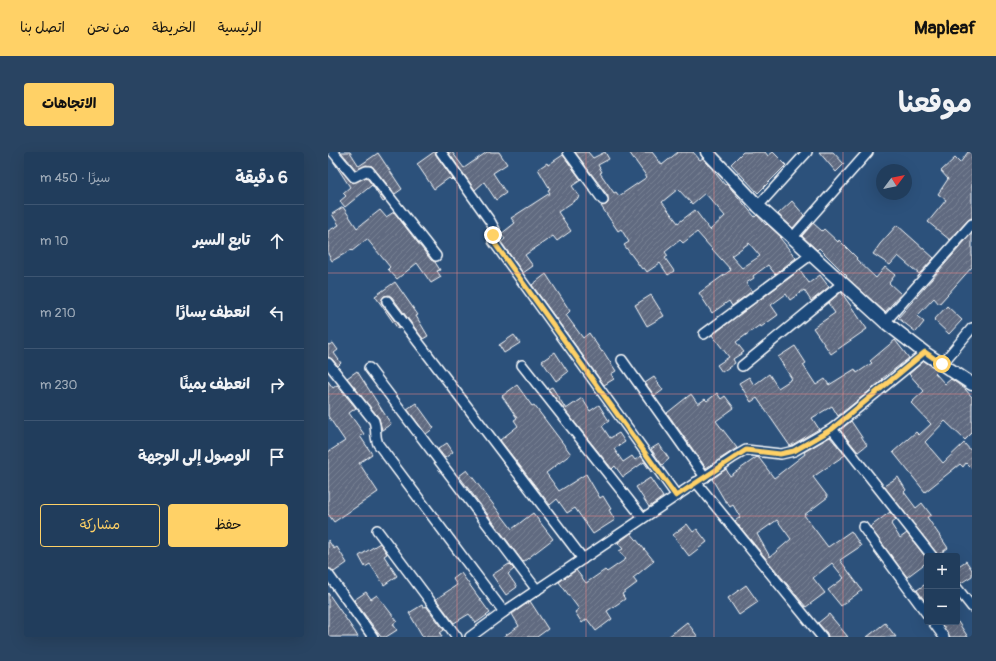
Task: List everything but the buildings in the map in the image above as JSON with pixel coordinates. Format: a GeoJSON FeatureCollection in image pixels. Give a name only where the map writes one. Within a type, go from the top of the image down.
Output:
{"type":"FeatureCollection","features":[{"type":"Feature","properties":{"kind":"street"},"geometry":{"type":"LineString","coordinates":[[333,152],[354,178],[366,171],[369,171],[436,256]]}},
{"type":"Feature","properties":{"kind":"street"},"geometry":{"type":"LineString","coordinates":[[441,152],[490,221],[495,230],[493,241],[676,496]]}},
{"type":"Feature","properties":{"kind":"street"},"geometry":{"type":"LineString","coordinates":[[568,152],[603,200]]}},
{"type":"Feature","properties":{"kind":"street"},"geometry":{"type":"LineString","coordinates":[[707,152],[758,206],[885,322],[925,352],[972,384]]}},
{"type":"Feature","properties":{"kind":"street"},"geometry":{"type":"LineString","coordinates":[[758,206],[808,152]]}},
{"type":"Feature","properties":{"kind":"street"},"geometry":{"type":"LineString","coordinates":[[793,237],[868,152]]}},
{"type":"Feature","properties":{"kind":"street"},"geometry":{"type":"LineString","coordinates":[[885,322],[972,224]]}},
{"type":"Feature","properties":{"kind":"street"},"geometry":{"type":"LineString","coordinates":[[704,334],[812,254]]}},
{"type":"Feature","properties":{"kind":"street"},"geometry":{"type":"LineString","coordinates":[[742,366],[843,283]]}},
{"type":"Feature","properties":{"kind":"street"},"geometry":{"type":"LineString","coordinates":[[387,301],[583,559]]}},
{"type":"Feature","properties":{"kind":"street"},"geometry":{"type":"LineString","coordinates":[[942,364],[972,328]]}},
{"type":"Feature","properties":{"kind":"street"},"geometry":{"type":"LineString","coordinates":[[470,637],[504,612],[696,482],[746,450],[780,454],[794,451],[832,429],[925,352]]}},
{"type":"Feature","properties":{"kind":"street"},"geometry":{"type":"LineString","coordinates":[[622,360],[705,477]]}},
{"type":"Feature","properties":{"kind":"street"},"geometry":{"type":"LineString","coordinates":[[328,363],[374,421],[378,444],[504,612]]}},
{"type":"Feature","properties":{"kind":"street"},"geometry":{"type":"LineString","coordinates":[[522,365],[643,518]]}},
{"type":"Feature","properties":{"kind":"street"},"geometry":{"type":"LineString","coordinates":[[369,368],[537,590]]}},
{"type":"Feature","properties":{"kind":"street"},"geometry":{"type":"LineString","coordinates":[[832,429],[930,553]]}},
{"type":"Feature","properties":{"kind":"street"},"geometry":{"type":"LineString","coordinates":[[696,482],[822,637]]}},
{"type":"Feature","properties":{"kind":"street"},"geometry":{"type":"LineString","coordinates":[[862,527],[924,610]]}},
{"type":"Feature","properties":{"kind":"street"},"geometry":{"type":"LineString","coordinates":[[377,530],[457,637]]}},
{"type":"Feature","properties":{"kind":"street"},"geometry":{"type":"LineString","coordinates":[[328,574],[373,637]]}},
{"type":"Feature","properties":{"kind":"street"},"geometry":{"type":"LineString","coordinates":[[958,589],[972,607]]}},
{"type":"Feature","properties":{"kind":"street"},"geometry":{"type":"LineString","coordinates":[[935,625],[944,637]]}},
{"type":"Feature","properties":{"kind":"route"},"geometry":{"type":"LineString","coordinates":[[493,235],[493,241],[676,496],[746,450],[780,454],[794,451],[832,429],[925,352],[942,364]]}}]}
